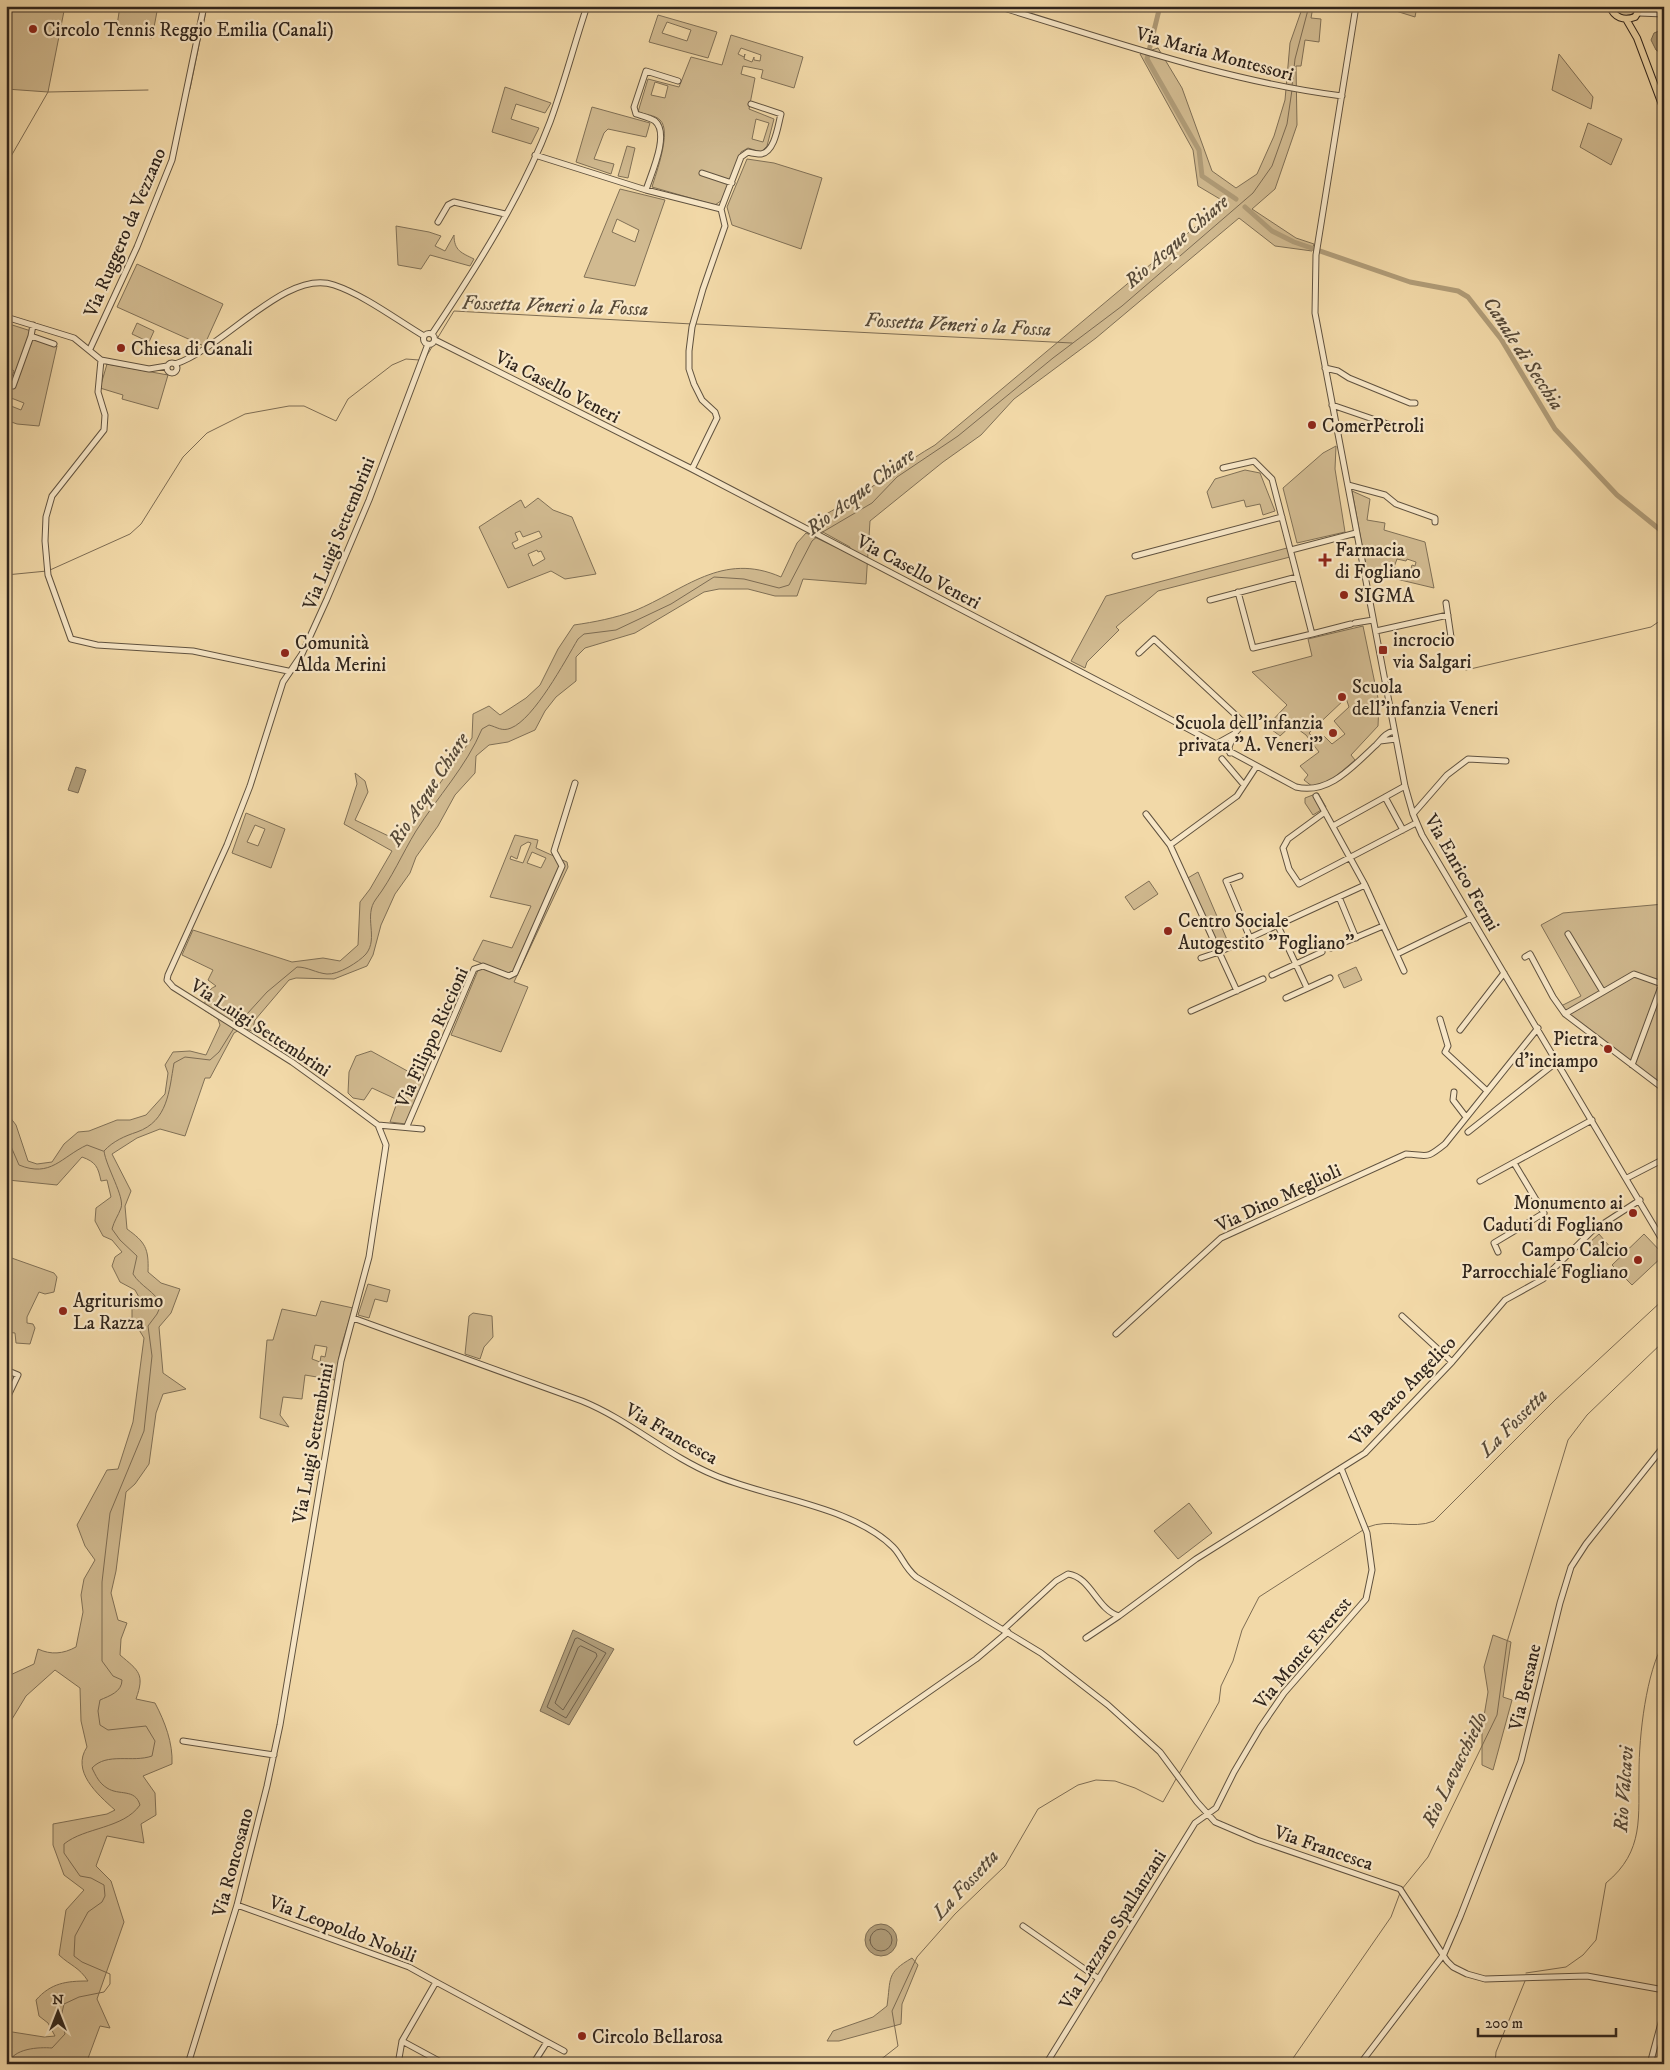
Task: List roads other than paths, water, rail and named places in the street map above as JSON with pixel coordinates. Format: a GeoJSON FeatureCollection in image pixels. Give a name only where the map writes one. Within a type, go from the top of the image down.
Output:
{"type":"FeatureCollection","features":[{"type":"Feature","properties":{"kind":"main road"},"geometry":{"type":"LineString","coordinates":[[1610,6],[1616,16],[1626,19],[1637,38],[1664,110]]}},
{"type":"Feature","properties":{"kind":"main road"},"geometry":{"type":"LineString","coordinates":[[1626,19],[1639,12]]}},
{"type":"Feature","properties":{"kind":"main road"},"geometry":{"type":"LineString","coordinates":[[1637,38],[1639,12]]}},
{"type":"Feature","properties":{"kind":"street","name":"Via Ruggero da Vezzano"},"geometry":{"type":"LineString","coordinates":[[90,349],[137,247],[172,160],[204,6]]}},
{"type":"Feature","properties":{"kind":"street"},"geometry":{"type":"LineString","coordinates":[[6,317],[74,338],[102,360],[149,369],[168,369],[174,372],[176,366],[223,337],[286,292],[312,282],[327,283],[343,289],[424,336],[432,334],[460,292],[505,214],[535,155],[550,122],[586,6]]}},
{"type":"Feature","properties":{"kind":"street","name":"Via Maria Montessori"},"geometry":{"type":"LineString","coordinates":[[997,6],[1150,52],[1286,89],[1342,96]]}},
{"type":"Feature","properties":{"kind":"street","name":"Via Enrico Fermi"},"geometry":{"type":"LineString","coordinates":[[1356,6],[1316,256],[1315,313],[1405,786],[1416,823],[1664,1243]]}},
{"type":"Feature","properties":{"kind":"street"},"geometry":{"type":"LineString","coordinates":[[1654,6],[1664,13]]}},
{"type":"Feature","properties":{"kind":"street"},"geometry":{"type":"LineString","coordinates":[[1639,12],[1664,13]]}},
{"type":"Feature","properties":{"kind":"street"},"geometry":{"type":"LineString","coordinates":[[646,190],[662,141],[661,132],[654,121],[636,114],[635,103],[646,71],[678,81]]}},
{"type":"Feature","properties":{"kind":"street"},"geometry":{"type":"LineString","coordinates":[[692,469],[717,418],[717,414],[702,400],[697,392],[689,369],[688,358],[692,327],[725,226],[721,209],[743,154],[748,152],[762,154],[771,146],[781,114],[751,104]]}},
{"type":"Feature","properties":{"kind":"street"},"geometry":{"type":"LineString","coordinates":[[535,155],[646,190],[721,209]]}},
{"type":"Feature","properties":{"kind":"street"},"geometry":{"type":"LineString","coordinates":[[702,173],[732,183]]}},
{"type":"Feature","properties":{"kind":"street"},"geometry":{"type":"LineString","coordinates":[[438,222],[448,205],[454,202],[505,214]]}},
{"type":"Feature","properties":{"kind":"street"},"geometry":{"type":"LineString","coordinates":[[6,384],[13,386],[31,336],[32,325]]}},
{"type":"Feature","properties":{"kind":"street"},"geometry":{"type":"LineString","coordinates":[[424,336],[424,341],[428,344],[436,341],[432,334]]}},
{"type":"Feature","properties":{"kind":"street"},"geometry":{"type":"LineString","coordinates":[[31,336],[54,344]]}},
{"type":"Feature","properties":{"kind":"street","name":"Via Casello Veneri"},"geometry":{"type":"LineString","coordinates":[[436,341],[692,469],[1296,787],[1308,790],[1320,789],[1329,785],[1387,733],[1394,732]]}},
{"type":"Feature","properties":{"kind":"street","name":"Via Luigi Settembrini"},"geometry":{"type":"LineString","coordinates":[[274,1755],[341,1361],[369,1257],[386,1140],[378,1125],[292,1062],[173,987],[167,980],[227,845],[250,786],[288,671],[302,654],[331,590],[369,500],[428,344]]}},
{"type":"Feature","properties":{"kind":"street"},"geometry":{"type":"LineString","coordinates":[[102,360],[98,392],[105,415],[104,430],[52,496],[46,517],[45,540],[48,576],[71,639],[97,645],[193,651],[288,671]]}},
{"type":"Feature","properties":{"kind":"street"},"geometry":{"type":"LineString","coordinates":[[168,369],[170,363],[176,366]]}},
{"type":"Feature","properties":{"kind":"street"},"geometry":{"type":"LineString","coordinates":[[1325,368],[1338,371],[1349,378],[1410,403],[1415,403]]}},
{"type":"Feature","properties":{"kind":"street"},"geometry":{"type":"LineString","coordinates":[[1332,405],[1398,428]]}},
{"type":"Feature","properties":{"kind":"street"},"geometry":{"type":"LineString","coordinates":[[1223,468],[1249,461],[1257,462],[1272,479],[1312,634]]}},
{"type":"Feature","properties":{"kind":"street"},"geometry":{"type":"LineString","coordinates":[[1348,485],[1385,495],[1396,504],[1435,518],[1435,522]]}},
{"type":"Feature","properties":{"kind":"street"},"geometry":{"type":"LineString","coordinates":[[1135,556],[1282,518]]}},
{"type":"Feature","properties":{"kind":"street"},"geometry":{"type":"LineString","coordinates":[[1291,550],[1356,533]]}},
{"type":"Feature","properties":{"kind":"street"},"geometry":{"type":"LineString","coordinates":[[1210,600],[1297,577]]}},
{"type":"Feature","properties":{"kind":"street"},"geometry":{"type":"LineString","coordinates":[[1238,592],[1253,648],[1373,620]]}},
{"type":"Feature","properties":{"kind":"street"},"geometry":{"type":"LineString","coordinates":[[1446,603],[1451,637]]}},
{"type":"Feature","properties":{"kind":"street"},"geometry":{"type":"LineString","coordinates":[[1376,631],[1448,615]]}},
{"type":"Feature","properties":{"kind":"street"},"geometry":{"type":"LineString","coordinates":[[1139,653],[1154,639],[1241,720],[1242,725],[1234,734],[1216,744]]}},
{"type":"Feature","properties":{"kind":"street"},"geometry":{"type":"LineString","coordinates":[[1230,752],[1229,747],[1234,734]]}},
{"type":"Feature","properties":{"kind":"street"},"geometry":{"type":"LineString","coordinates":[[1379,742],[1396,739]]}},
{"type":"Feature","properties":{"kind":"street"},"geometry":{"type":"LineString","coordinates":[[1222,759],[1244,785]]}},
{"type":"Feature","properties":{"kind":"street"},"geometry":{"type":"LineString","coordinates":[[1413,814],[1447,775],[1468,759],[1506,761]]}},
{"type":"Feature","properties":{"kind":"street"},"geometry":{"type":"LineString","coordinates":[[1170,845],[1237,796],[1256,767]]}},
{"type":"Feature","properties":{"kind":"street","name":"Via Filippo Riccioni"},"geometry":{"type":"LineString","coordinates":[[407,1126],[474,969],[483,966],[509,976],[515,973],[562,866],[554,851],[575,783]]}},
{"type":"Feature","properties":{"kind":"street"},"geometry":{"type":"LineString","coordinates":[[1333,826],[1405,786]]}},
{"type":"Feature","properties":{"kind":"street"},"geometry":{"type":"LineString","coordinates":[[1316,796],[1365,885],[1404,971]]}},
{"type":"Feature","properties":{"kind":"street"},"geometry":{"type":"LineString","coordinates":[[1385,797],[1403,830]]}},
{"type":"Feature","properties":{"kind":"street"},"geometry":{"type":"LineString","coordinates":[[1325,812],[1288,839],[1283,848],[1289,869],[1298,884],[1416,823]]}},
{"type":"Feature","properties":{"kind":"street"},"geometry":{"type":"LineString","coordinates":[[1146,814],[1170,845],[1236,991]]}},
{"type":"Feature","properties":{"kind":"street"},"geometry":{"type":"LineString","coordinates":[[1240,876],[1226,882],[1250,938]]}},
{"type":"Feature","properties":{"kind":"street"},"geometry":{"type":"LineString","coordinates":[[1201,958],[1278,926],[1365,885]]}},
{"type":"Feature","properties":{"kind":"street"},"geometry":{"type":"LineString","coordinates":[[1339,897],[1356,938]]}},
{"type":"Feature","properties":{"kind":"street"},"geometry":{"type":"LineString","coordinates":[[1397,954],[1471,918]]}},
{"type":"Feature","properties":{"kind":"street"},"geometry":{"type":"LineString","coordinates":[[1278,926],[1307,988]]}},
{"type":"Feature","properties":{"kind":"street"},"geometry":{"type":"LineString","coordinates":[[1331,948],[1383,926]]}},
{"type":"Feature","properties":{"kind":"street"},"geometry":{"type":"LineString","coordinates":[[1568,934],[1603,992]]}},
{"type":"Feature","properties":{"kind":"street"},"geometry":{"type":"LineString","coordinates":[[1272,975],[1322,952]]}},
{"type":"Feature","properties":{"kind":"street"},"geometry":{"type":"LineString","coordinates":[[1525,957],[1530,954],[1553,997],[1565,1014],[1664,1089]]}},
{"type":"Feature","properties":{"kind":"street"},"geometry":{"type":"LineString","coordinates":[[1460,1030],[1504,973]]}},
{"type":"Feature","properties":{"kind":"street"},"geometry":{"type":"LineString","coordinates":[[1565,1014],[1634,974],[1662,984],[1632,1065]]}},
{"type":"Feature","properties":{"kind":"street"},"geometry":{"type":"LineString","coordinates":[[1191,1011],[1263,978]]}},
{"type":"Feature","properties":{"kind":"street"},"geometry":{"type":"LineString","coordinates":[[1286,998],[1330,978]]}},
{"type":"Feature","properties":{"kind":"street"},"geometry":{"type":"LineString","coordinates":[[1440,1019],[1448,1046],[1445,1052],[1486,1090]]}},
{"type":"Feature","properties":{"kind":"street","name":"Via Dino Meglioli"},"geometry":{"type":"LineString","coordinates":[[1116,1334],[1221,1238],[1406,1154],[1422,1157],[1431,1155],[1445,1144],[1486,1090],[1538,1028]]}},
{"type":"Feature","properties":{"kind":"street"},"geometry":{"type":"LineString","coordinates":[[1468,1132],[1558,1061]]}},
{"type":"Feature","properties":{"kind":"street"},"geometry":{"type":"LineString","coordinates":[[1454,1092],[1453,1100],[1466,1118]]}},
{"type":"Feature","properties":{"kind":"street"},"geometry":{"type":"LineString","coordinates":[[1480,1181],[1592,1120]]}},
{"type":"Feature","properties":{"kind":"street","name":"Via Filippo Riccioni"},"geometry":{"type":"LineString","coordinates":[[378,1125],[407,1126],[422,1129]]}},
{"type":"Feature","properties":{"kind":"street"},"geometry":{"type":"LineString","coordinates":[[1627,1178],[1664,1160]]}},
{"type":"Feature","properties":{"kind":"street"},"geometry":{"type":"LineString","coordinates":[[1498,1252],[1494,1243],[1544,1213],[1514,1163]]}},
{"type":"Feature","properties":{"kind":"street","name":"Via Beato Angelico"},"geometry":{"type":"LineString","coordinates":[[1086,1638],[1196,1559],[1368,1450],[1452,1362],[1505,1300],[1543,1278],[1592,1231],[1640,1200]]}},
{"type":"Feature","properties":{"kind":"street"},"geometry":{"type":"LineString","coordinates":[[1402,1316],[1452,1362]]}},
{"type":"Feature","properties":{"kind":"street","name":"Via Francesca"},"geometry":{"type":"LineString","coordinates":[[353,1318],[582,1401],[616,1417],[695,1466],[715,1476],[834,1513],[852,1521],[893,1546],[905,1567],[916,1577],[1006,1631],[1061,1668],[1135,1728],[1160,1752],[1215,1822],[1233,1831],[1401,1890],[1444,1954],[1447,1962],[1476,1978],[1587,1976],[1664,1990]]}},
{"type":"Feature","properties":{"kind":"street"},"geometry":{"type":"LineString","coordinates":[[6,1370],[18,1375],[6,1400]]}},
{"type":"Feature","properties":{"kind":"street","name":"Via Bersane"},"geometry":{"type":"LineString","coordinates":[[1360,2064],[1444,1954],[1521,1761],[1569,1572],[1586,1544],[1664,1446]]}},
{"type":"Feature","properties":{"kind":"street","name":"Via Monte Everest"},"geometry":{"type":"LineString","coordinates":[[1207,1814],[1216,1808],[1234,1772],[1284,1692],[1366,1598],[1372,1570],[1367,1533],[1341,1468]]}},
{"type":"Feature","properties":{"kind":"street"},"geometry":{"type":"LineString","coordinates":[[857,1742],[974,1661],[1056,1581],[1068,1574],[1080,1579],[1108,1611],[1119,1616]]}},
{"type":"Feature","properties":{"kind":"street"},"geometry":{"type":"LineString","coordinates":[[183,1741],[274,1755]]}},
{"type":"Feature","properties":{"kind":"street","name":"Via Roncosano"},"geometry":{"type":"LineString","coordinates":[[188,2064],[238,1904],[274,1755]]}},
{"type":"Feature","properties":{"kind":"street","name":"Via Lazzaro Spallanzani"},"geometry":{"type":"LineString","coordinates":[[1046,2064],[1195,1823],[1207,1814]]}},
{"type":"Feature","properties":{"kind":"street","name":"Via Leopoldo Nobili"},"geometry":{"type":"LineString","coordinates":[[238,1904],[409,1967],[564,2051]]}},
{"type":"Feature","properties":{"kind":"street"},"geometry":{"type":"LineString","coordinates":[[1023,1926],[1099,1980]]}},
{"type":"Feature","properties":{"kind":"street"},"geometry":{"type":"LineString","coordinates":[[398,2064],[402,2041],[436,1982]]}},
{"type":"Feature","properties":{"kind":"street"},"geometry":{"type":"LineString","coordinates":[[1650,2064],[1664,2012]]}},
{"type":"Feature","properties":{"kind":"street"},"geometry":{"type":"LineString","coordinates":[[402,2041],[439,2062]]}},
{"type":"Feature","properties":{"kind":"street"},"geometry":{"type":"LineString","coordinates":[[533,2064],[547,2042]]}},
{"type":"Feature","properties":{"kind":"water"},"geometry":{"type":"Polygon","coordinates":[[[1664,29],[1664,55],[1656,50],[1651,40],[1654,33],[1664,29]]]}},
{"type":"Feature","properties":{"kind":"water"},"geometry":{"type":"Polygon","coordinates":[[[76,767],[86,770],[78,793],[68,790],[76,767]]]}},
{"type":"Feature","properties":{"kind":"water"},"geometry":{"type":"Polygon","coordinates":[[[573,1630],[614,1649],[569,1725],[540,1711],[573,1630]]]}},
{"type":"Feature","properties":{"kind":"water"},"geometry":{"type":"Polygon","coordinates":[[[881,1924],[887,1925],[892,1929],[896,1934],[896,1946],[892,1951],[887,1955],[881,1956],[875,1955],[870,1951],[866,1946],[865,1940],[866,1934],[870,1929],[875,1925],[881,1924]]]}},
{"type":"Feature","properties":{"kind":"waterway"},"geometry":{"type":"LineString","coordinates":[[190,89],[207,6]]}},
{"type":"Feature","properties":{"kind":"waterway","name":"Canale di Secchia"},"geometry":{"type":"LineString","coordinates":[[1160,6],[1147,59],[1199,150],[1202,176],[1236,199]]}},
{"type":"Feature","properties":{"kind":"waterway","name":"Rio Acque Chiare"},"geometry":{"type":"LineString","coordinates":[[1292,86],[1295,59],[1309,6]]}},
{"type":"Feature","properties":{"kind":"waterway"},"geometry":{"type":"LineString","coordinates":[[6,165],[48,92],[148,90]]}},
{"type":"Feature","properties":{"kind":"waterway","name":"Rio Acque Chiare"},"geometry":{"type":"LineString","coordinates":[[821,533],[872,503],[897,477],[958,436],[1053,358],[1122,306],[1253,193],[1272,166],[1287,124],[1292,90]]}},
{"type":"Feature","properties":{"kind":"waterway","name":"Canale di Secchia"},"geometry":{"type":"LineString","coordinates":[[1245,207],[1272,231],[1294,242],[1410,282],[1458,291],[1468,297],[1501,339],[1555,429],[1617,495],[1664,533]]}},
{"type":"Feature","properties":{"kind":"waterway","name":"Fossetta Veneri o la Fossa"},"geometry":{"type":"LineString","coordinates":[[437,339],[454,311],[692,324]]}},
{"type":"Feature","properties":{"kind":"waterway","name":"Fossetta Veneri o la Fossa"},"geometry":{"type":"LineString","coordinates":[[696,324],[1072,343]]}},
{"type":"Feature","properties":{"kind":"waterway","name":"Fossetta Veneri o la Fossa"},"geometry":{"type":"LineString","coordinates":[[423,362],[435,342]]}},
{"type":"Feature","properties":{"kind":"waterway","name":"Fossetta Veneri o la Fossa"},"geometry":{"type":"LineString","coordinates":[[50,570],[130,534],[141,524],[183,457],[207,433],[245,414],[289,406],[304,406],[336,421],[348,399],[392,365],[406,359],[419,360]]}},
{"type":"Feature","properties":{"kind":"waterway","name":"Rio Acque Chiare"},"geometry":{"type":"LineString","coordinates":[[237,1025],[267,992],[297,967],[332,974],[348,967],[366,954],[370,948],[371,941],[372,906],[424,818],[460,769],[482,729],[489,725],[508,729],[520,722],[539,702],[578,639],[584,634],[616,630],[671,604],[714,577],[744,579],[779,588],[789,585],[812,541],[818,536]]}},
{"type":"Feature","properties":{"kind":"waterway","name":"Fossetta Veneri o la Fossa"},"geometry":{"type":"LineString","coordinates":[[6,575],[47,571]]}},
{"type":"Feature","properties":{"kind":"waterway"},"geometry":{"type":"LineString","coordinates":[[1466,670],[1651,627],[1664,618]]}},
{"type":"Feature","properties":{"kind":"waterway","name":"Rio Acque Chiare"},"geometry":{"type":"LineString","coordinates":[[104,1151],[115,1142],[147,1127],[155,1121],[165,1104],[174,1063],[185,1057],[210,1060],[219,1052],[234,1028]]}},
{"type":"Feature","properties":{"kind":"waterway"},"geometry":{"type":"LineString","coordinates":[[6,1135],[19,1165],[30,1168],[48,1168],[87,1145],[103,1151]]}},
{"type":"Feature","properties":{"kind":"waterway"},"geometry":{"type":"LineString","coordinates":[[8,2064],[15,2055],[21,2052],[34,2048],[52,2048],[65,2034],[61,2017],[64,2004],[79,1997],[104,1992],[110,1984],[110,1974],[82,1962],[74,1956],[75,1936],[88,1912],[102,1902],[105,1896],[104,1885],[91,1878],[80,1876],[64,1853],[64,1844],[73,1838],[124,1819],[133,1813],[140,1805],[138,1800],[131,1794],[112,1790],[104,1786],[92,1768],[105,1760],[136,1759],[152,1756],[155,1741],[146,1726],[108,1730],[100,1725],[98,1711],[100,1700],[117,1691],[122,1680],[113,1676],[102,1661],[102,1582],[110,1513],[144,1431],[152,1356],[148,1326],[161,1305],[155,1296],[133,1274],[137,1256],[120,1240],[112,1229],[122,1203],[104,1151]]}},
{"type":"Feature","properties":{"kind":"waterway","name":"La Fossetta"},"geometry":{"type":"LineString","coordinates":[[1368,1527],[1384,1524],[1417,1524],[1434,1521],[1556,1399],[1664,1299]]}},
{"type":"Feature","properties":{"kind":"waterway","name":"Rio Lavacchiello"},"geometry":{"type":"LineString","coordinates":[[1402,1889],[1428,1857],[1497,1715],[1507,1642],[1568,1440],[1587,1415],[1664,1341]]}},
{"type":"Feature","properties":{"kind":"waterway","name":"La Fossetta"},"geometry":{"type":"LineString","coordinates":[[1179,1774],[1219,1702],[1221,1686],[1233,1661],[1242,1630],[1259,1597],[1363,1530]]}},
{"type":"Feature","properties":{"kind":"waterway","name":"Rio Valcavi"},"geometry":{"type":"LineString","coordinates":[[1526,1973],[1566,1967],[1583,1955],[1596,1940],[1606,1883],[1619,1871],[1627,1858],[1637,1832],[1640,1741],[1645,1705],[1652,1670],[1664,1642]]}},
{"type":"Feature","properties":{"kind":"waterway","name":"La Fossetta"},"geometry":{"type":"LineString","coordinates":[[875,2064],[898,2046],[892,2011],[917,1957],[955,1914],[1005,1866],[1038,1809],[1078,1785],[1096,1780],[1115,1781],[1135,1788],[1163,1802],[1176,1779]]}},
{"type":"Feature","properties":{"kind":"waterway","name":"Rio Lavacchiello"},"geometry":{"type":"LineString","coordinates":[[1289,2064],[1391,1917],[1400,1893]]}},
{"type":"Feature","properties":{"kind":"waterway","name":"Rio Valcavi"},"geometry":{"type":"LineString","coordinates":[[1495,2064],[1496,2052],[1525,1981]]}},
{"type":"Feature","properties":{"kind":"place","name":"Circolo Tennis Reggio Emilia (Canali)"},"geometry":{"type":"Point","coordinates":[33,29]}},
{"type":"Feature","properties":{"kind":"place","name":"Chiesa di Canali"},"geometry":{"type":"Point","coordinates":[121,348]}},
{"type":"Feature","properties":{"kind":"place","name":"ComerPetroli"},"geometry":{"type":"Point","coordinates":[1312,425]}},
{"type":"Feature","properties":{"kind":"place","name":"Farmacia di Fogliano"},"geometry":{"type":"Point","coordinates":[1325,560]}},
{"type":"Feature","properties":{"kind":"place","name":"SIGMA"},"geometry":{"type":"Point","coordinates":[1344,595]}},
{"type":"Feature","properties":{"kind":"place","name":"incrocio via Salgari"},"geometry":{"type":"Point","coordinates":[1383,650]}},
{"type":"Feature","properties":{"kind":"place","name":"Comunità Alda Merini"},"geometry":{"type":"Point","coordinates":[285,653]}},
{"type":"Feature","properties":{"kind":"place","name":"Scuola dell'infanzia Veneri"},"geometry":{"type":"Point","coordinates":[1342,697]}},
{"type":"Feature","properties":{"kind":"place","name":"Scuola dell'infanzia privata \"A. Veneri\""},"geometry":{"type":"Point","coordinates":[1333,733]}},
{"type":"Feature","properties":{"kind":"place","name":"Centro Sociale Autogestito \"Fogliano\""},"geometry":{"type":"Point","coordinates":[1168,931]}},
{"type":"Feature","properties":{"kind":"place","name":"Pietra d'inciampo"},"geometry":{"type":"Point","coordinates":[1608,1049]}},
{"type":"Feature","properties":{"kind":"place","name":"Monumento ai Caduti di Fogliano"},"geometry":{"type":"Point","coordinates":[1633,1213]}},
{"type":"Feature","properties":{"kind":"place","name":"Campo Calcio Parrocchiale Fogliano"},"geometry":{"type":"Point","coordinates":[1638,1260]}},
{"type":"Feature","properties":{"kind":"place","name":"Agriturismo La Razza"},"geometry":{"type":"Point","coordinates":[63,1311]}},
{"type":"Feature","properties":{"kind":"place","name":"Circolo Bellarosa"},"geometry":{"type":"Point","coordinates":[582,2036]}}]}
